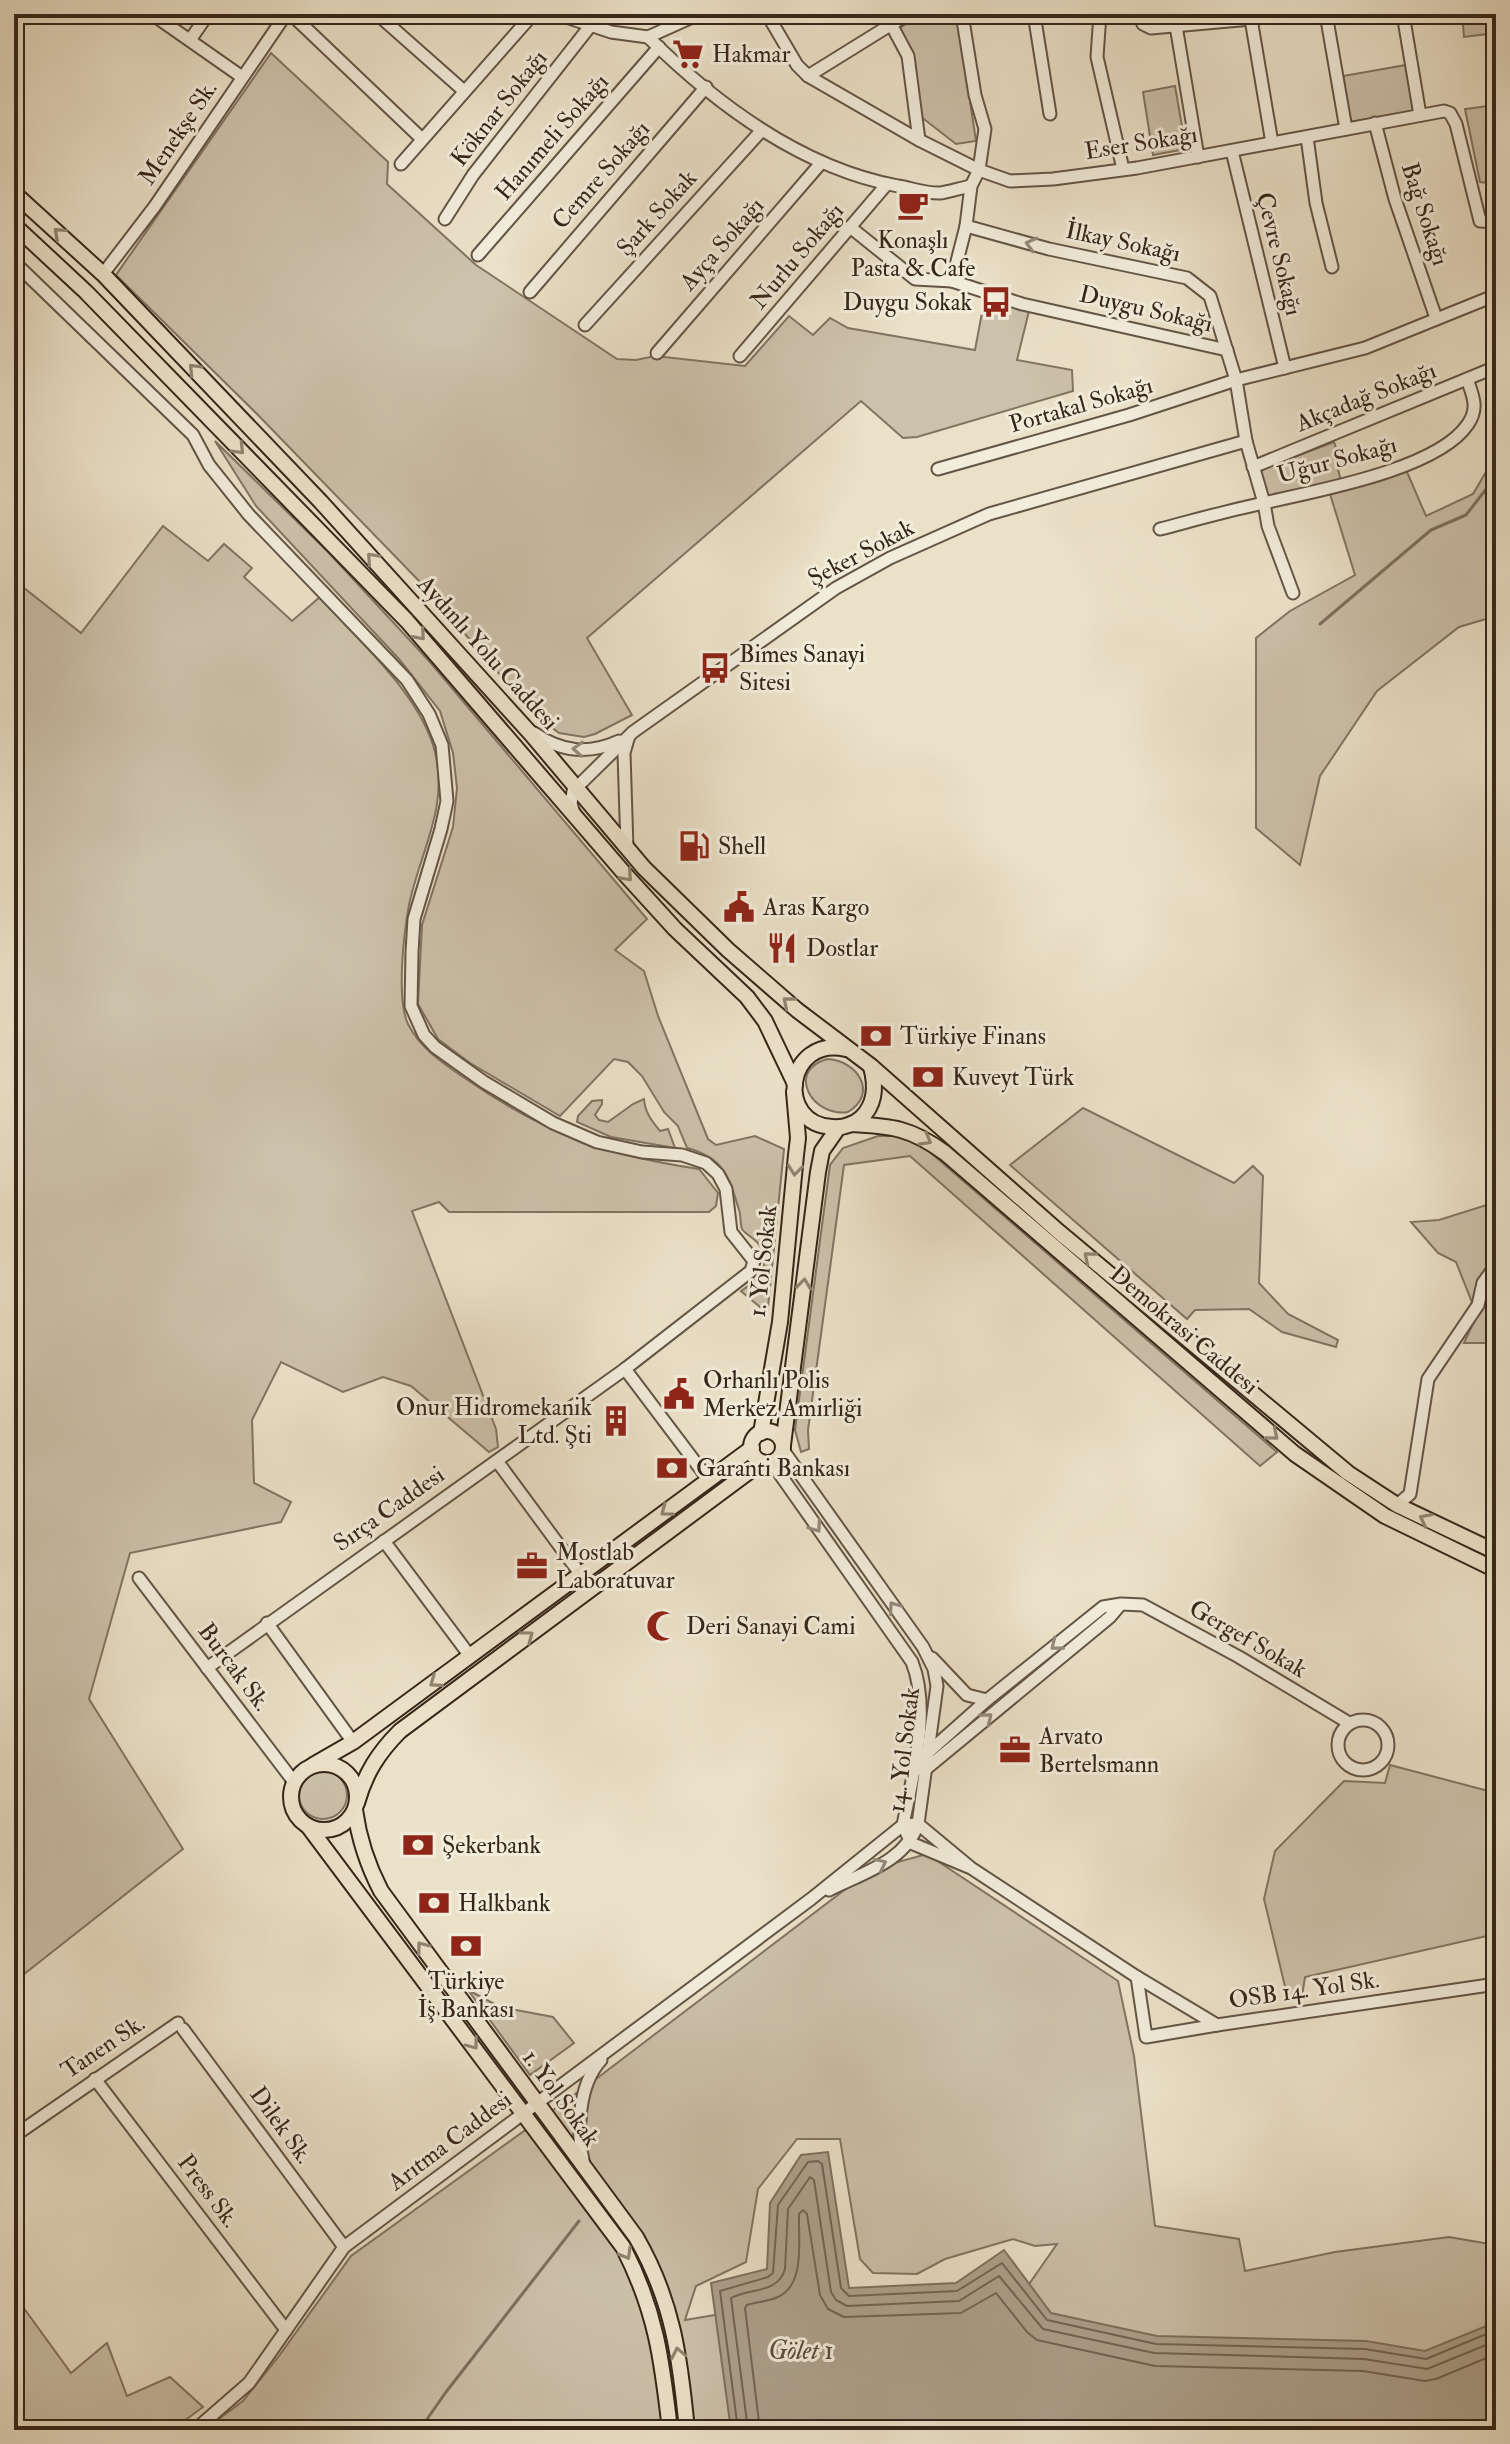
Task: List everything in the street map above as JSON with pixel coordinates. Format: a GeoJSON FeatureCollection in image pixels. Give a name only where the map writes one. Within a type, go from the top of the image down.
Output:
{"type":"FeatureCollection","features":[{"type":"Feature","properties":{"kind":"main road","name":"Aydınlı Yolu Caddesi"},"geometry":{"type":"LineString","coordinates":[[14,193],[103,274],[321,502],[525,727],[674,899],[797,1010],[850,1050]]}},
{"type":"Feature","properties":{"kind":"main road","name":"Aydınlı Yolu Caddesi"},"geometry":{"type":"LineString","coordinates":[[14,225],[86,292],[407,621],[675,929],[747,997],[765,1021],[794,1088]]}},
{"type":"Feature","properties":{"kind":"main road"},"geometry":{"type":"LineString","coordinates":[[86,292],[103,274]]}},
{"type":"Feature","properties":{"kind":"main road"},"geometry":{"type":"LineString","coordinates":[[822,1048],[850,1050],[871,1066],[875,1092],[871,1106],[862,1117],[844,1126],[814,1123],[805,1115],[794,1088],[800,1065],[822,1048]]}},
{"type":"Feature","properties":{"kind":"main road","name":"Demokrasi Caddesi"},"geometry":{"type":"LineString","coordinates":[[871,1066],[1059,1232],[1348,1473],[1397,1505],[1496,1552]]}},
{"type":"Feature","properties":{"kind":"main road","name":"1. Yol Sokak"},"geometry":{"type":"LineString","coordinates":[[670,2430],[654,2322],[623,2247],[525,2113],[294,1811],[291,1802],[294,1782],[305,1769],[353,1742],[752,1448],[754,1439],[761,1433],[780,1322],[798,1138],[794,1088]]}},
{"type":"Feature","properties":{"kind":"main road","name":"1. Yol Sokak"},"geometry":{"type":"LineString","coordinates":[[783,1447],[822,1151],[844,1126]]}},
{"type":"Feature","properties":{"kind":"main road","name":"Demokrasi Caddesi"},"geometry":{"type":"LineString","coordinates":[[844,1126],[904,1130],[923,1137],[1295,1454],[1385,1516],[1496,1570]]}},
{"type":"Feature","properties":{"kind":"main road"},"geometry":{"type":"LineString","coordinates":[[780,1322],[798,1326]]}},
{"type":"Feature","properties":{"kind":"main road"},"geometry":{"type":"LineString","coordinates":[[308,1826],[329,1830],[348,1819],[356,1807],[371,1766],[381,1750],[400,1731],[767,1462],[779,1458],[783,1447],[775,1433],[761,1433]]}},
{"type":"Feature","properties":{"kind":"main road"},"geometry":{"type":"LineString","coordinates":[[752,1448],[754,1457],[767,1462]]}},
{"type":"Feature","properties":{"kind":"main road","name":"1. Yol Sokak"},"geometry":{"type":"LineString","coordinates":[[313,1765],[323,1763],[343,1769],[355,1786],[364,1853],[381,1891],[636,2237],[658,2277],[670,2314],[679,2358],[687,2430]]}},
{"type":"Feature","properties":{"kind":"street"},"geometry":{"type":"LineString","coordinates":[[152,14],[242,77]]}},
{"type":"Feature","properties":{"kind":"street"},"geometry":{"type":"LineString","coordinates":[[190,40],[208,14]]}},
{"type":"Feature","properties":{"kind":"street"},"geometry":{"type":"LineString","coordinates":[[288,14],[422,139]]}},
{"type":"Feature","properties":{"kind":"street","name":"Menekşe Sk."},"geometry":{"type":"LineString","coordinates":[[103,274],[155,206],[288,14]]}},
{"type":"Feature","properties":{"kind":"street"},"geometry":{"type":"LineString","coordinates":[[377,14],[464,91]]}},
{"type":"Feature","properties":{"kind":"street"},"geometry":{"type":"LineString","coordinates":[[401,164],[533,14]]}},
{"type":"Feature","properties":{"kind":"street"},"geometry":{"type":"LineString","coordinates":[[557,14],[611,32],[648,37],[699,14]]}},
{"type":"Feature","properties":{"kind":"street","name":"Eser Sokağı"},"geometry":{"type":"LineString","coordinates":[[767,14],[797,65],[808,76],[919,140],[979,170],[1010,181],[1123,169],[1198,157],[1444,111],[1450,113],[1461,141],[1480,221],[1496,222]]}},
{"type":"Feature","properties":{"kind":"street"},"geometry":{"type":"LineString","coordinates":[[881,14],[892,26],[908,56],[919,140]]}},
{"type":"Feature","properties":{"kind":"street"},"geometry":{"type":"LineString","coordinates":[[808,76],[908,14]]}},
{"type":"Feature","properties":{"kind":"street"},"geometry":{"type":"LineString","coordinates":[[952,281],[966,226],[971,186],[979,170],[985,129],[975,95],[962,14]]}},
{"type":"Feature","properties":{"kind":"street"},"geometry":{"type":"LineString","coordinates":[[1034,14],[1050,114]]}},
{"type":"Feature","properties":{"kind":"street"},"geometry":{"type":"LineString","coordinates":[[1100,14],[1097,57],[1123,169]]}},
{"type":"Feature","properties":{"kind":"street"},"geometry":{"type":"LineString","coordinates":[[1138,14],[1143,24],[1151,28],[1251,19],[1269,14]]}},
{"type":"Feature","properties":{"kind":"street"},"geometry":{"type":"LineString","coordinates":[[1326,14],[1346,129]]}},
{"type":"Feature","properties":{"kind":"street"},"geometry":{"type":"LineString","coordinates":[[1403,14],[1420,115]]}},
{"type":"Feature","properties":{"kind":"street"},"geometry":{"type":"LineString","coordinates":[[1251,19],[1272,143]]}},
{"type":"Feature","properties":{"kind":"street","name":"Köknar Sokağı"},"geometry":{"type":"LineString","coordinates":[[445,219],[473,175],[591,25]]}},
{"type":"Feature","properties":{"kind":"street"},"geometry":{"type":"LineString","coordinates":[[1176,26],[1198,157]]}},
{"type":"Feature","properties":{"kind":"street"},"geometry":{"type":"LineString","coordinates":[[648,37],[776,141],[821,163],[887,184],[938,193],[971,186]]}},
{"type":"Feature","properties":{"kind":"street","name":"Hanımeli Sokağı"},"geometry":{"type":"LineString","coordinates":[[478,255],[659,47]]}},
{"type":"Feature","properties":{"kind":"street","name":"Cemre Sokağı"},"geometry":{"type":"LineString","coordinates":[[530,292],[706,87]]}},
{"type":"Feature","properties":{"kind":"street","name":"Bağ Sokağı"},"geometry":{"type":"LineString","coordinates":[[1375,123],[1395,199],[1436,318]]}},
{"type":"Feature","properties":{"kind":"street","name":"Şark Sokak"},"geometry":{"type":"LineString","coordinates":[[585,325],[762,130]]}},
{"type":"Feature","properties":{"kind":"street"},"geometry":{"type":"LineString","coordinates":[[1307,137],[1316,203],[1332,267]]}},
{"type":"Feature","properties":{"kind":"street","name":"Çevre Sokağı"},"geometry":{"type":"LineString","coordinates":[[1232,151],[1285,368]]}},
{"type":"Feature","properties":{"kind":"street","name":"Ayça Sokağı"},"geometry":{"type":"LineString","coordinates":[[657,353],[821,163]]}},
{"type":"Feature","properties":{"kind":"street","name":"Nurlu Sokağı"},"geometry":{"type":"LineString","coordinates":[[740,356],[887,184]]}},
{"type":"Feature","properties":{"kind":"street","name":"İlkay Sokağı"},"geometry":{"type":"LineString","coordinates":[[966,226],[1049,249],[1187,278],[1210,296],[1227,350]]}},
{"type":"Feature","properties":{"kind":"street","name":"Duygu Sokağı"},"geometry":{"type":"LineString","coordinates":[[850,227],[915,279],[952,281],[1022,304],[1227,350],[1268,526],[1293,593]]}},
{"type":"Feature","properties":{"kind":"street","name":"Sırça Caddesi"},"geometry":{"type":"LineString","coordinates":[[14,262],[193,435],[209,465],[249,515],[407,680],[429,714],[442,745],[447,801],[414,919],[411,1006],[424,1035],[435,1047],[484,1082],[553,1123],[597,1142],[642,1152],[682,1155],[706,1163],[718,1174],[726,1189],[731,1232],[754,1261],[751,1271],[625,1369],[207,1668]]}},
{"type":"Feature","properties":{"kind":"street","name":"Portakal Sokağı"},"geometry":{"type":"LineString","coordinates":[[938,469],[1129,415],[1236,380],[1365,348],[1496,295]]}},
{"type":"Feature","properties":{"kind":"street","name":"Akçadağ Sokağı"},"geometry":{"type":"LineString","coordinates":[[1253,467],[1496,367]]}},
{"type":"Feature","properties":{"kind":"street","name":"Uğur Sokağı"},"geometry":{"type":"LineString","coordinates":[[1160,529],[1368,479],[1410,464],[1455,439],[1469,423],[1476,402],[1467,379]]}},
{"type":"Feature","properties":{"kind":"street","name":"Şeker Sokak"},"geometry":{"type":"LineString","coordinates":[[576,788],[633,732],[836,588],[890,558],[989,514],[1246,441]]}},
{"type":"Feature","properties":{"kind":"street"},"geometry":{"type":"LineString","coordinates":[[525,727],[550,743],[576,750],[601,748],[633,732]]}},
{"type":"Feature","properties":{"kind":"street"},"geometry":{"type":"LineString","coordinates":[[627,848],[624,753],[633,732]]}},
{"type":"Feature","properties":{"kind":"street"},"geometry":{"type":"LineString","coordinates":[[589,774],[598,768],[611,767],[624,781]]}},
{"type":"Feature","properties":{"kind":"street"},"geometry":{"type":"LineString","coordinates":[[576,788],[571,804],[576,817]]}},
{"type":"Feature","properties":{"kind":"street"},"geometry":{"type":"LineString","coordinates":[[1397,1505],[1410,1494],[1428,1379],[1478,1305],[1483,1283],[1496,1265]]}},
{"type":"Feature","properties":{"kind":"street"},"geometry":{"type":"LineString","coordinates":[[625,1369],[708,1479]]}},
{"type":"Feature","properties":{"kind":"street","name":"14. Yol Sokak"},"geometry":{"type":"LineString","coordinates":[[783,1447],[923,1647],[934,1669],[937,1686],[918,1824],[911,1843],[892,1859],[811,1899]]}},
{"type":"Feature","properties":{"kind":"street"},"geometry":{"type":"LineString","coordinates":[[497,1461],[581,1575]]}},
{"type":"Feature","properties":{"kind":"street","name":"14. Yol Sokak"},"geometry":{"type":"LineString","coordinates":[[767,1462],[912,1662],[920,1690],[914,1765],[903,1825],[811,1899]]}},
{"type":"Feature","properties":{"kind":"street"},"geometry":{"type":"LineString","coordinates":[[384,1541],[470,1656]]}},
{"type":"Feature","properties":{"kind":"street","name":"Burcak Sk."},"geometry":{"type":"LineString","coordinates":[[139,1578],[294,1782]]}},
{"type":"Feature","properties":{"kind":"street"},"geometry":{"type":"LineString","coordinates":[[1121,1604],[1110,1617],[927,1768],[914,1765],[987,1700],[1103,1607],[1121,1604]]}},
{"type":"Feature","properties":{"kind":"street","name":"Gergef Sokak"},"geometry":{"type":"LineString","coordinates":[[1121,1604],[1143,1605],[1239,1657],[1349,1723]]}},
{"type":"Feature","properties":{"kind":"street"},"geometry":{"type":"LineString","coordinates":[[267,1623],[353,1742]]}},
{"type":"Feature","properties":{"kind":"street"},"geometry":{"type":"LineString","coordinates":[[923,1647],[959,1689],[974,1698],[987,1700]]}},
{"type":"Feature","properties":{"kind":"street"},"geometry":{"type":"LineString","coordinates":[[1372,1721],[1384,1731],[1386,1754],[1375,1767],[1358,1769],[1343,1760],[1339,1736],[1349,1723],[1372,1721]]}},
{"type":"Feature","properties":{"kind":"street"},"geometry":{"type":"LineString","coordinates":[[918,1824],[971,1868],[911,1843],[903,1825],[918,1824]]}},
{"type":"Feature","properties":{"kind":"street","name":"OSB 14. Yol Sk."},"geometry":{"type":"LineString","coordinates":[[971,1868],[1137,1977],[1217,2025],[1496,1984]]}},
{"type":"Feature","properties":{"kind":"street","name":"Arıtma Caddesi"},"geometry":{"type":"LineString","coordinates":[[195,2430],[249,2383],[344,2247],[811,1899]]}},
{"type":"Feature","properties":{"kind":"street"},"geometry":{"type":"LineString","coordinates":[[1137,1977],[1146,2037],[1217,2025]]}},
{"type":"Feature","properties":{"kind":"street","name":"Tanen Sk."},"geometry":{"type":"LineString","coordinates":[[14,2136],[95,2079],[180,2026]]}},
{"type":"Feature","properties":{"kind":"street","name":"Dilek Sk."},"geometry":{"type":"LineString","coordinates":[[180,2026],[344,2247]]}},
{"type":"Feature","properties":{"kind":"street"},"geometry":{"type":"LineString","coordinates":[[585,2170],[581,2147],[583,2096],[594,2068],[615,2045]]}},
{"type":"Feature","properties":{"kind":"street","name":"Press Sk."},"geometry":{"type":"LineString","coordinates":[[95,2079],[286,2330]]}},
{"type":"Feature","properties":{"kind":"shaded area"},"geometry":{"type":"Polygon","coordinates":[[[922,14],[957,14],[976,141],[956,144],[920,116],[913,57],[900,28],[922,14]]]}},
{"type":"Feature","properties":{"kind":"shaded area"},"geometry":{"type":"Polygon","coordinates":[[[1462,14],[1496,14],[1496,33],[1464,37],[1462,14]]]}},
{"type":"Feature","properties":{"kind":"shaded area"},"geometry":{"type":"Polygon","coordinates":[[[271,53],[388,162],[387,184],[476,265],[617,359],[636,360],[655,356],[745,366],[789,316],[813,335],[830,318],[848,328],[975,350],[984,302],[1029,311],[1017,360],[1072,370],[1073,391],[917,437],[903,438],[861,401],[587,638],[632,715],[584,737],[559,733],[532,712],[422,584],[116,275],[271,53]]]}},
{"type":"Feature","properties":{"kind":"shaded area"},"geometry":{"type":"Polygon","coordinates":[[[1406,65],[1414,111],[1351,122],[1343,76],[1406,65]]]}},
{"type":"Feature","properties":{"kind":"shaded area"},"geometry":{"type":"Polygon","coordinates":[[[1175,86],[1186,149],[1153,155],[1143,92],[1175,86]]]}},
{"type":"Feature","properties":{"kind":"shaded area"},"geometry":{"type":"Polygon","coordinates":[[[1496,105],[1496,184],[1480,182],[1465,109],[1496,105]]]}},
{"type":"Feature","properties":{"kind":"shaded area"},"geometry":{"type":"Polygon","coordinates":[[[215,441],[328,552],[429,661],[647,919],[615,950],[644,971],[658,1016],[708,1139],[716,1145],[755,1136],[784,1149],[768,1307],[760,1307],[741,1291],[758,1278],[764,1261],[758,1244],[742,1229],[740,1212],[728,1178],[709,1157],[687,1148],[678,1126],[664,1112],[642,1076],[628,1062],[614,1059],[560,1116],[470,1063],[438,1039],[418,1004],[422,925],[453,827],[457,788],[453,753],[440,711],[399,659],[256,506],[215,441]]]}},
{"type":"Feature","properties":{"kind":"shaded area"},"geometry":{"type":"Polygon","coordinates":[[[1334,442],[1340,459],[1336,461],[1341,481],[1268,497],[1260,470],[1334,442]]]}},
{"type":"Feature","properties":{"kind":"shaded area"},"geometry":{"type":"Polygon","coordinates":[[[1496,455],[1496,616],[1459,627],[1377,691],[1320,776],[1300,865],[1256,828],[1256,638],[1290,611],[1355,575],[1330,494],[1404,465],[1426,516],[1473,494],[1496,455]]]}},
{"type":"Feature","properties":{"kind":"shaded area"},"geometry":{"type":"Polygon","coordinates":[[[163,526],[208,561],[224,544],[252,568],[244,577],[292,621],[320,597],[386,669],[428,731],[438,772],[436,811],[409,905],[402,965],[404,1013],[420,1042],[452,1069],[525,1116],[606,1149],[699,1169],[718,1193],[716,1206],[709,1212],[449,1212],[439,1202],[412,1211],[496,1429],[498,1447],[489,1452],[411,1386],[383,1377],[343,1392],[281,1362],[252,1420],[254,1483],[291,1502],[281,1522],[130,1553],[89,1699],[183,1849],[14,1982],[14,580],[81,633],[163,526]]]}},
{"type":"Feature","properties":{"kind":"shaded area"},"geometry":{"type":"Polygon","coordinates":[[[827,1059],[847,1065],[860,1079],[862,1096],[848,1112],[824,1108],[809,1092],[806,1083],[808,1073],[814,1065],[827,1059]]]}},
{"type":"Feature","properties":{"kind":"shaded area"},"geometry":{"type":"Polygon","coordinates":[[[1496,1070],[1496,1162],[1492,1152],[1490,1074],[1496,1070]]]}},
{"type":"Feature","properties":{"kind":"shaded area"},"geometry":{"type":"Polygon","coordinates":[[[644,1099],[652,1120],[660,1131],[668,1129],[675,1148],[611,1137],[577,1122],[578,1116],[592,1101],[602,1100],[595,1115],[599,1120],[608,1122],[644,1099]]]}},
{"type":"Feature","properties":{"kind":"shaded area"},"geometry":{"type":"Polygon","coordinates":[[[1083,1108],[1234,1183],[1253,1166],[1263,1176],[1259,1283],[1288,1314],[1338,1340],[1336,1347],[1282,1332],[1249,1309],[1195,1310],[1187,1319],[1010,1165],[1083,1108]]]}},
{"type":"Feature","properties":{"kind":"shaded area"},"geometry":{"type":"Polygon","coordinates":[[[878,1136],[917,1141],[1277,1452],[1260,1466],[910,1156],[844,1165],[808,1430],[809,1449],[801,1452],[795,1430],[830,1165],[843,1148],[878,1136]]]}},
{"type":"Feature","properties":{"kind":"shaded area"},"geometry":{"type":"Polygon","coordinates":[[[1496,1202],[1496,1343],[1464,1343],[1477,1315],[1456,1262],[1438,1253],[1411,1222],[1439,1220],[1496,1202]]]}},
{"type":"Feature","properties":{"kind":"shaded area"},"geometry":{"type":"Polygon","coordinates":[[[1390,1765],[1496,1793],[1496,1934],[1305,1977],[1302,1996],[1288,1999],[1264,1899],[1275,1851],[1344,1781],[1385,1783],[1390,1765]]]}},
{"type":"Feature","properties":{"kind":"shaded area"},"geometry":{"type":"Polygon","coordinates":[[[323,1771],[340,1778],[347,1795],[340,1812],[323,1819],[306,1812],[299,1795],[306,1778],[323,1771]]]}},
{"type":"Feature","properties":{"kind":"shaded area"},"geometry":{"type":"Polygon","coordinates":[[[927,1854],[1118,1981],[1134,2056],[1155,2226],[1239,2239],[1245,2271],[1335,2252],[1449,2237],[1496,2245],[1496,2430],[1004,2320],[1057,2244],[1035,2246],[1013,2239],[945,2259],[917,2274],[873,2273],[860,2259],[840,2139],[797,2139],[758,2189],[746,2262],[696,2286],[685,2320],[733,2312],[741,2430],[695,2430],[693,2417],[693,2430],[204,2430],[243,2401],[351,2256],[600,2076],[872,1869],[927,1854]]]}},
{"type":"Feature","properties":{"kind":"shaded area"},"geometry":{"type":"Polygon","coordinates":[[[468,1990],[500,2007],[553,2017],[574,2043],[530,2075],[468,1990]]]}},
{"type":"Feature","properties":{"kind":"shaded area"},"geometry":{"type":"Polygon","coordinates":[[[23,2307],[71,2373],[107,2343],[127,2396],[170,2377],[203,2407],[172,2430],[14,2430],[14,2311],[23,2307]]]}},
{"type":"Feature","properties":{"kind":"water","name":"Gölet 1"},"geometry":{"type":"Polygon","coordinates":[[[828,2152],[849,2288],[956,2283],[1004,2250],[1051,2313],[1157,2336],[1366,2341],[1425,2351],[1496,2322],[1496,2430],[731,2430],[711,2283],[767,2269],[770,2203],[801,2155],[828,2152]]]}},
{"type":"Feature","properties":{"kind":"waterway"},"geometry":{"type":"LineString","coordinates":[[1320,624],[1431,530],[1466,515],[1487,488],[1496,459]]}},
{"type":"Feature","properties":{"kind":"waterway"},"geometry":{"type":"LineString","coordinates":[[403,2430],[425,2422],[579,2221]]}},
{"type":"Feature","properties":{"kind":"place","name":"Hakmar"},"geometry":{"type":"Point","coordinates":[688,54]}},
{"type":"Feature","properties":{"kind":"place","name":"Konaşlı Pasta & Cafe"},"geometry":{"type":"Point","coordinates":[913,205]}},
{"type":"Feature","properties":{"kind":"place","name":"Duygu Sokak"},"geometry":{"type":"Point","coordinates":[996,302]}},
{"type":"Feature","properties":{"kind":"place","name":"Bimes Sanayi Sitesi"},"geometry":{"type":"Point","coordinates":[715,668]}},
{"type":"Feature","properties":{"kind":"place","name":"Shell"},"geometry":{"type":"Point","coordinates":[694,846]}},
{"type":"Feature","properties":{"kind":"place","name":"Aras Kargo"},"geometry":{"type":"Point","coordinates":[739,907]}},
{"type":"Feature","properties":{"kind":"place","name":"Dostlar"},"geometry":{"type":"Point","coordinates":[782,948]}},
{"type":"Feature","properties":{"kind":"place","name":"Türkiye Finans"},"geometry":{"type":"Point","coordinates":[876,1036]}},
{"type":"Feature","properties":{"kind":"place","name":"Kuveyt Türk"},"geometry":{"type":"Point","coordinates":[928,1077]}},
{"type":"Feature","properties":{"kind":"place","name":"Orhanlı Polis Merkez Amirliği"},"geometry":{"type":"Point","coordinates":[679,1394]}},
{"type":"Feature","properties":{"kind":"place","name":"Onur Hidromekanik Ltd. Şti"},"geometry":{"type":"Point","coordinates":[616,1421]}},
{"type":"Feature","properties":{"kind":"place","name":"Garanti Bankası"},"geometry":{"type":"Point","coordinates":[672,1468]}},
{"type":"Feature","properties":{"kind":"place","name":"Mostlab Laboratuvar"},"geometry":{"type":"Point","coordinates":[532,1566]}},
{"type":"Feature","properties":{"kind":"place","name":"Deri Sanayi Cami"},"geometry":{"type":"Point","coordinates":[662,1626]}},
{"type":"Feature","properties":{"kind":"place","name":"Arvato Bertelsmann"},"geometry":{"type":"Point","coordinates":[1015,1750]}},
{"type":"Feature","properties":{"kind":"place","name":"Şekerbank"},"geometry":{"type":"Point","coordinates":[418,1845]}},
{"type":"Feature","properties":{"kind":"place","name":"Halkbank"},"geometry":{"type":"Point","coordinates":[434,1903]}},
{"type":"Feature","properties":{"kind":"place","name":"Türkiye İş Bankası"},"geometry":{"type":"Point","coordinates":[466,1946]}}]}
